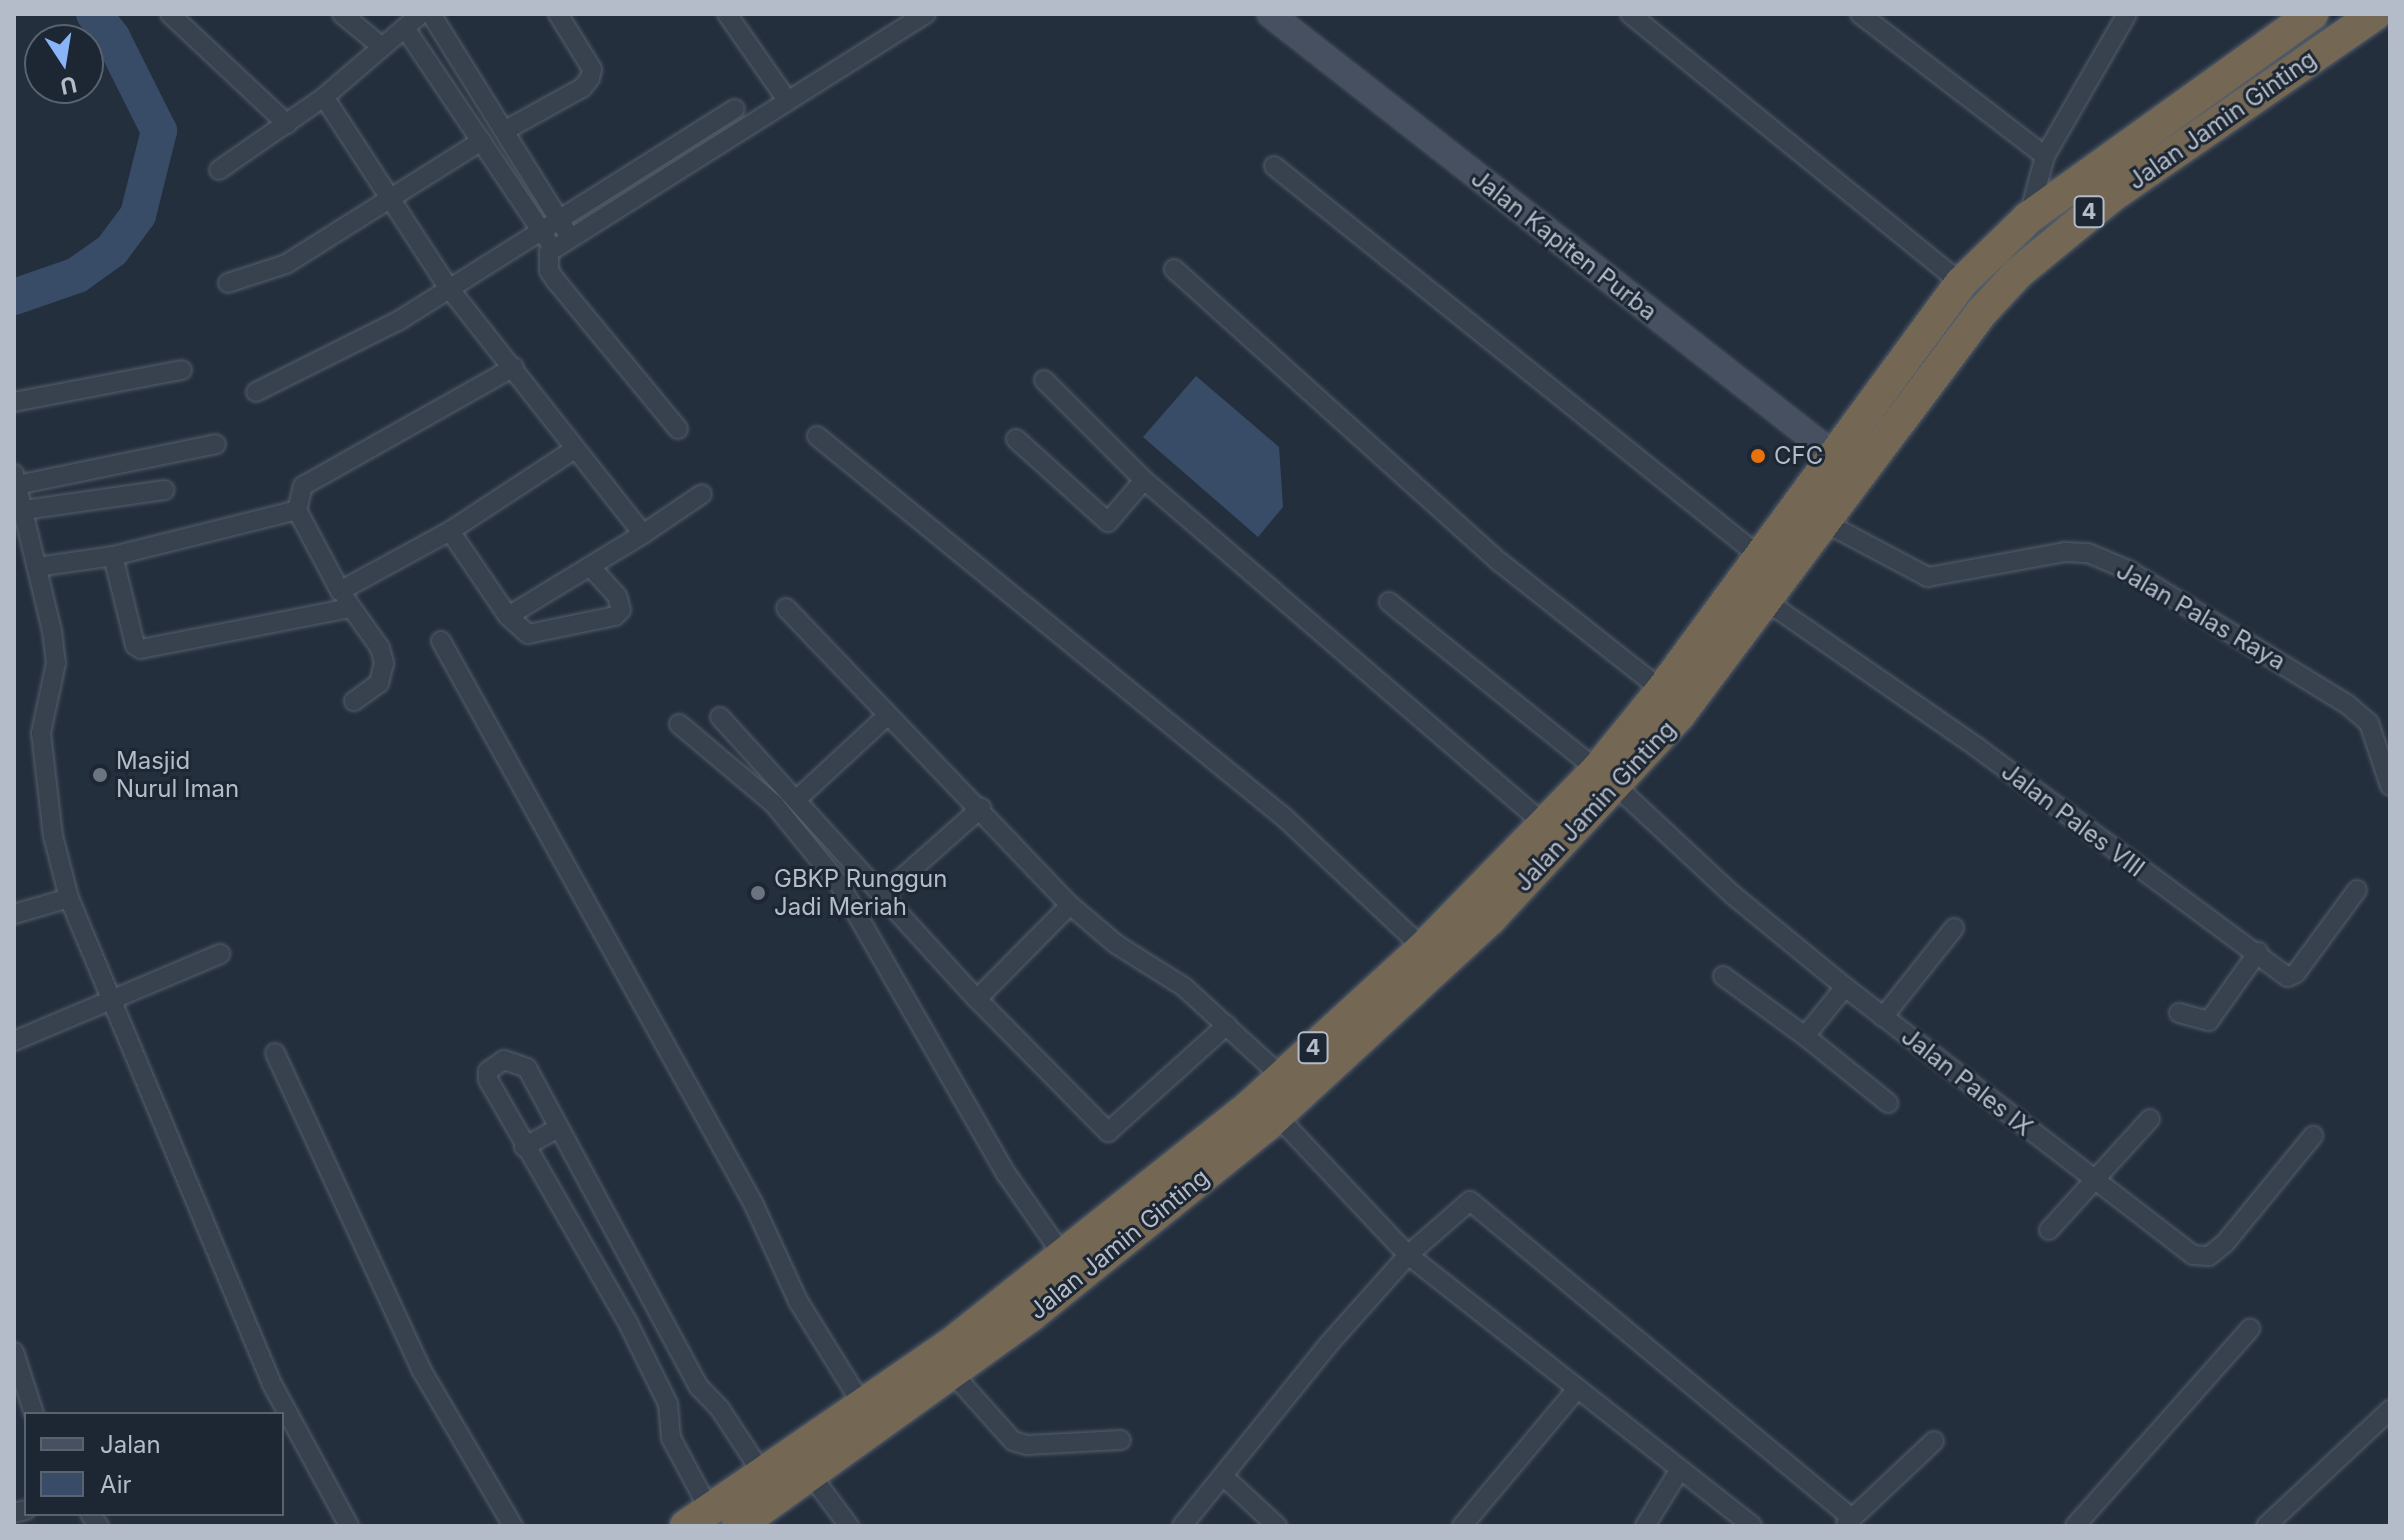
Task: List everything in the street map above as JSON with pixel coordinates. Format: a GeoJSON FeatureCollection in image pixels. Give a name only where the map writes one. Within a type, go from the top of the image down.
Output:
{"type":"FeatureCollection","features":[{"type":"Feature","properties":{"kind":"highway","name":"Jalan Jamin Ginting"},"geometry":{"type":"LineString","coordinates":[[746,1524],[954,1375],[1265,1116],[1490,919],[1607,778],[1662,690],[1961,283],[2028,218],[2312,14]]}},
{"type":"Feature","properties":{"kind":"highway","name":"Jalan Jamin Ginting"},"geometry":{"type":"LineString","coordinates":[[698,1518],[951,1344],[1062,1254],[1265,1116],[1282,1077],[1423,948],[1543,823],[1607,778],[1679,715],[1981,313],[2062,233],[2375,14]]}},
{"type":"Feature","properties":{"kind":"street"},"geometry":{"type":"LineString","coordinates":[[170,14],[287,124]]}},
{"type":"Feature","properties":{"kind":"street"},"geometry":{"type":"LineString","coordinates":[[342,14],[382,47]]}},
{"type":"Feature","properties":{"kind":"street"},"geometry":{"type":"LineString","coordinates":[[219,170],[324,97],[421,14]]}},
{"type":"Feature","properties":{"kind":"street"},"geometry":{"type":"LineString","coordinates":[[431,14],[563,227]]}},
{"type":"Feature","properties":{"kind":"street"},"geometry":{"type":"LineString","coordinates":[[504,131],[582,88],[590,78],[592,69],[558,14]]}},
{"type":"Feature","properties":{"kind":"street"},"geometry":{"type":"LineString","coordinates":[[727,14],[787,100]]}},
{"type":"Feature","properties":{"kind":"street"},"geometry":{"type":"LineString","coordinates":[[256,392],[360,342],[541,230],[563,227],[787,100],[926,14]]}},
{"type":"Feature","properties":{"kind":"street","name":"Jalan Kapiten Purba"},"geometry":{"type":"LineString","coordinates":[[1270,14],[1832,457],[1860,473]]}},
{"type":"Feature","properties":{"kind":"street"},"geometry":{"type":"LineString","coordinates":[[1630,14],[1961,283]]}},
{"type":"Feature","properties":{"kind":"street"},"geometry":{"type":"LineString","coordinates":[[1860,14],[2045,156]]}},
{"type":"Feature","properties":{"kind":"street"},"geometry":{"type":"LineString","coordinates":[[2028,218],[2045,156],[2127,14]]}},
{"type":"Feature","properties":{"kind":"street"},"geometry":{"type":"LineString","coordinates":[[405,28],[552,247]]}},
{"type":"Feature","properties":{"kind":"street"},"geometry":{"type":"LineString","coordinates":[[324,97],[448,287],[643,534]]}},
{"type":"Feature","properties":{"kind":"street"},"geometry":{"type":"LineString","coordinates":[[678,429],[556,281],[548,264],[552,247],[563,227],[735,109]]}},
{"type":"Feature","properties":{"kind":"street"},"geometry":{"type":"LineString","coordinates":[[228,283],[286,264],[481,141]]}},
{"type":"Feature","properties":{"kind":"street"},"geometry":{"type":"LineString","coordinates":[[1274,166],[1759,556]]}},
{"type":"Feature","properties":{"kind":"street"},"geometry":{"type":"LineString","coordinates":[[1174,269],[1501,563],[1662,690]]}},
{"type":"Feature","properties":{"kind":"street"},"geometry":{"type":"LineString","coordinates":[[354,701],[379,683],[384,663],[380,648],[350,608],[297,510],[303,486],[514,367]]}},
{"type":"Feature","properties":{"kind":"street"},"geometry":{"type":"LineString","coordinates":[[14,402],[182,370]]}},
{"type":"Feature","properties":{"kind":"street"},"geometry":{"type":"LineString","coordinates":[[1044,380],[1144,480],[1543,823]]}},
{"type":"Feature","properties":{"kind":"street"},"geometry":{"type":"LineString","coordinates":[[817,436],[1285,818],[1423,948]]}},
{"type":"Feature","properties":{"kind":"street"},"geometry":{"type":"LineString","coordinates":[[1016,439],[1108,522],[1144,480]]}},
{"type":"Feature","properties":{"kind":"street"},"geometry":{"type":"LineString","coordinates":[[216,444],[15,480],[24,510],[21,546],[37,567],[56,663],[41,733],[53,836],[69,898],[272,1384],[349,1526]]}},
{"type":"Feature","properties":{"kind":"street"},"geometry":{"type":"LineString","coordinates":[[340,591],[450,531],[575,449]]}},
{"type":"Feature","properties":{"kind":"street"},"geometry":{"type":"LineString","coordinates":[[24,510],[165,490]]}},
{"type":"Feature","properties":{"kind":"street"},"geometry":{"type":"LineString","coordinates":[[508,616],[592,568],[702,494]]}},
{"type":"Feature","properties":{"kind":"street"},"geometry":{"type":"LineString","coordinates":[[37,567],[113,556],[297,510]]}},
{"type":"Feature","properties":{"kind":"street","name":"Jalan Palas Raya"},"geometry":{"type":"LineString","coordinates":[[1824,522],[1928,577],[2066,552],[2088,553],[2128,570],[2347,704],[2369,723],[2390,786]]}},
{"type":"Feature","properties":{"kind":"street"},"geometry":{"type":"LineString","coordinates":[[450,531],[522,632],[535,634],[615,616],[622,605],[592,568]]}},
{"type":"Feature","properties":{"kind":"street"},"geometry":{"type":"LineString","coordinates":[[113,556],[135,645],[141,649],[350,608]]}},
{"type":"Feature","properties":{"kind":"street","name":"Jalan Pales VIII"},"geometry":{"type":"LineString","coordinates":[[1766,601],[2258,952],[2288,977],[2296,973],[2357,890]]}},
{"type":"Feature","properties":{"kind":"street","name":"Jalan Pales IX"},"geometry":{"type":"LineString","coordinates":[[1389,602],[1607,778],[1733,895],[1845,987],[2193,1255],[2209,1256],[2247,1219],[2313,1136]]}},
{"type":"Feature","properties":{"kind":"street"},"geometry":{"type":"LineString","coordinates":[[786,608],[981,808],[1070,905],[1116,944],[1184,987],[1282,1077]]}},
{"type":"Feature","properties":{"kind":"street"},"geometry":{"type":"LineString","coordinates":[[441,641],[753,1203],[798,1301],[863,1406]]}},
{"type":"Feature","properties":{"kind":"street"},"geometry":{"type":"LineString","coordinates":[[796,800],[888,715]]}},
{"type":"Feature","properties":{"kind":"street"},"geometry":{"type":"LineString","coordinates":[[720,717],[977,999],[1108,1132],[1227,1025]]}},
{"type":"Feature","properties":{"kind":"street"},"geometry":{"type":"LineString","coordinates":[[679,724],[774,804],[840,885],[1007,1175],[1062,1254]]}},
{"type":"Feature","properties":{"kind":"street"},"geometry":{"type":"LineString","coordinates":[[884,894],[981,808]]}},
{"type":"Feature","properties":{"kind":"street"},"geometry":{"type":"LineString","coordinates":[[14,914],[69,898]]}},
{"type":"Feature","properties":{"kind":"street"},"geometry":{"type":"LineString","coordinates":[[977,999],[1070,905]]}},
{"type":"Feature","properties":{"kind":"street"},"geometry":{"type":"LineString","coordinates":[[1883,1017],[1954,928]]}},
{"type":"Feature","properties":{"kind":"street"},"geometry":{"type":"LineString","coordinates":[[2179,1013],[2209,1021],[2258,952]]}},
{"type":"Feature","properties":{"kind":"street"},"geometry":{"type":"LineString","coordinates":[[14,1041],[220,954]]}},
{"type":"Feature","properties":{"kind":"street"},"geometry":{"type":"LineString","coordinates":[[1723,976],[1805,1036],[1888,1103]]}},
{"type":"Feature","properties":{"kind":"street"},"geometry":{"type":"LineString","coordinates":[[1805,1036],[1845,987]]}},
{"type":"Feature","properties":{"kind":"street"},"geometry":{"type":"LineString","coordinates":[[275,1053],[428,1383],[513,1526]]}},
{"type":"Feature","properties":{"kind":"street"},"geometry":{"type":"LineString","coordinates":[[698,1518],[671,1438],[668,1404],[628,1323],[524,1147],[487,1076],[504,1060],[527,1068],[698,1386],[720,1409],[762,1473]]}},
{"type":"Feature","properties":{"kind":"street"},"geometry":{"type":"LineString","coordinates":[[1265,1116],[1408,1255],[1752,1526]]}},
{"type":"Feature","properties":{"kind":"street"},"geometry":{"type":"LineString","coordinates":[[2049,1230],[2150,1119]]}},
{"type":"Feature","properties":{"kind":"street"},"geometry":{"type":"LineString","coordinates":[[524,1147],[558,1128]]}},
{"type":"Feature","properties":{"kind":"street"},"geometry":{"type":"LineString","coordinates":[[558,1202],[590,1185]]}},
{"type":"Feature","properties":{"kind":"street"},"geometry":{"type":"LineString","coordinates":[[1182,1526],[1327,1346],[1408,1255],[1464,1204],[1477,1203],[1646,1351],[1812,1479],[1848,1522],[1934,1441]]}},
{"type":"Feature","properties":{"kind":"street"},"geometry":{"type":"LineString","coordinates":[[595,1266],[622,1249]]}},
{"type":"Feature","properties":{"kind":"street"},"geometry":{"type":"LineString","coordinates":[[628,1323],[654,1308]]}},
{"type":"Feature","properties":{"kind":"street"},"geometry":{"type":"LineString","coordinates":[[2075,1526],[2250,1329]]}},
{"type":"Feature","properties":{"kind":"street"},"geometry":{"type":"LineString","coordinates":[[14,1352],[25,1405]]}},
{"type":"Feature","properties":{"kind":"street"},"geometry":{"type":"LineString","coordinates":[[954,1375],[1013,1441],[1039,1445],[1121,1440]]}},
{"type":"Feature","properties":{"kind":"street"},"geometry":{"type":"LineString","coordinates":[[668,1404],[698,1386]]}},
{"type":"Feature","properties":{"kind":"street"},"geometry":{"type":"LineString","coordinates":[[1462,1526],[1577,1389]]}},
{"type":"Feature","properties":{"kind":"street"},"geometry":{"type":"LineString","coordinates":[[2266,1526],[2390,1410]]}},
{"type":"Feature","properties":{"kind":"street"},"geometry":{"type":"LineString","coordinates":[[1645,1526],[1680,1469]]}},
{"type":"Feature","properties":{"kind":"street"},"geometry":{"type":"LineString","coordinates":[[811,1475],[849,1526]]}},
{"type":"Feature","properties":{"kind":"street"},"geometry":{"type":"LineString","coordinates":[[1223,1476],[1277,1526]]}},
{"type":"Feature","properties":{"kind":"water"},"geometry":{"type":"Polygon","coordinates":[[[1196,376],[1279,447],[1283,507],[1258,537],[1143,437],[1196,376]]]}},
{"type":"Feature","properties":{"kind":"waterway"},"geometry":{"type":"LineString","coordinates":[[14,297],[77,275],[112,250],[138,215],[159,131],[112,37],[94,14]]}},
{"type":"Feature","properties":{"kind":"place","name":"CFC"},"geometry":{"type":"Point","coordinates":[1758,456]}},
{"type":"Feature","properties":{"kind":"place","name":"Masjid Nurul Iman"},"geometry":{"type":"Point","coordinates":[100,775]}},
{"type":"Feature","properties":{"kind":"place","name":"GBKP Runggun Jadi Meriah"},"geometry":{"type":"Point","coordinates":[758,893]}}]}
